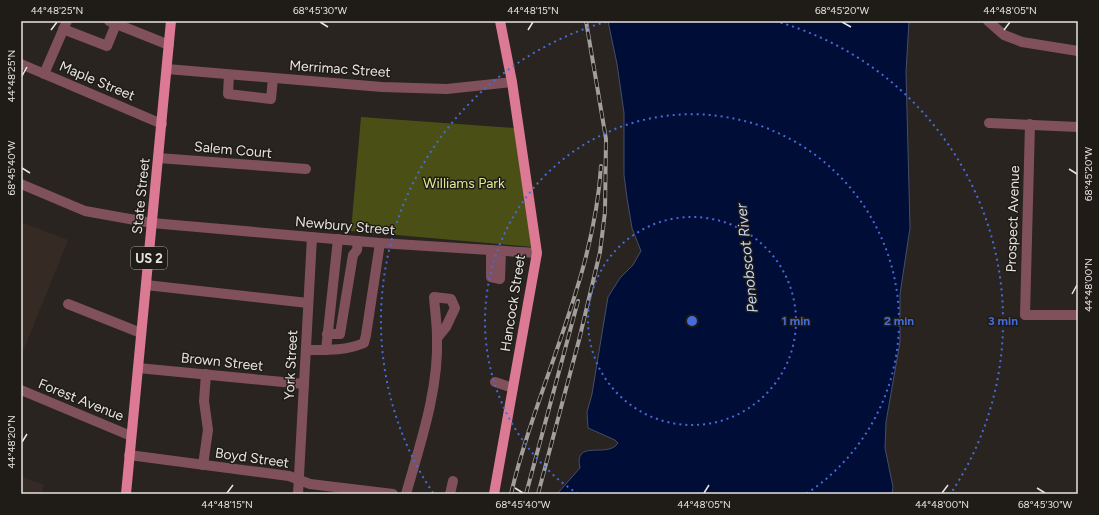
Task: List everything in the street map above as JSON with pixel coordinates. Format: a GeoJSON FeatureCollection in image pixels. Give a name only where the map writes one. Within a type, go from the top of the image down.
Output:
{"type":"FeatureCollection","features":[{"type":"Feature","properties":{"kind":"main road","name":"State Street"},"geometry":{"type":"LineString","coordinates":[[126,494],[171,21]]}},
{"type":"Feature","properties":{"kind":"main road","name":"Hancock Street"},"geometry":{"type":"LineString","coordinates":[[494,494],[537,253],[512,82],[500,21]]}},
{"type":"Feature","properties":{"kind":"street"},"geometry":{"type":"LineString","coordinates":[[988,21],[1004,35],[1022,42],[1078,51]]}},
{"type":"Feature","properties":{"kind":"street"},"geometry":{"type":"LineString","coordinates":[[44,74],[65,25],[107,46],[112,22],[169,45]]}},
{"type":"Feature","properties":{"kind":"street","name":"Maple Street"},"geometry":{"type":"LineString","coordinates":[[21,64],[162,124]]}},
{"type":"Feature","properties":{"kind":"street","name":"Merrimac Street"},"geometry":{"type":"LineString","coordinates":[[167,69],[382,87],[440,88],[512,82]]}},
{"type":"Feature","properties":{"kind":"street"},"geometry":{"type":"LineString","coordinates":[[229,75],[228,94],[271,99],[273,78]]}},
{"type":"Feature","properties":{"kind":"street"},"geometry":{"type":"LineString","coordinates":[[989,123],[1078,127]]}},
{"type":"Feature","properties":{"kind":"street","name":"Prospect Avenue"},"geometry":{"type":"LineString","coordinates":[[1030,124],[1025,315],[1078,315]]}},
{"type":"Feature","properties":{"kind":"street","name":"Salem Court"},"geometry":{"type":"LineString","coordinates":[[158,158],[306,169]]}},
{"type":"Feature","properties":{"kind":"street","name":"Newbury Street"},"geometry":{"type":"LineString","coordinates":[[21,184],[85,211],[152,223],[380,243],[537,253]]}},
{"type":"Feature","properties":{"kind":"street","name":"York Street"},"geometry":{"type":"LineString","coordinates":[[298,494],[312,237]]}},
{"type":"Feature","properties":{"kind":"street"},"geometry":{"type":"LineString","coordinates":[[326,350],[338,239]]}},
{"type":"Feature","properties":{"kind":"street"},"geometry":{"type":"LineString","coordinates":[[328,334],[340,334],[353,255],[357,250],[358,241]]}},
{"type":"Feature","properties":{"kind":"street"},"geometry":{"type":"LineString","coordinates":[[306,350],[326,350],[354,347],[364,343],[380,243]]}},
{"type":"Feature","properties":{"kind":"street"},"geometry":{"type":"LineString","coordinates":[[336,255],[353,255]]}},
{"type":"Feature","properties":{"kind":"street"},"geometry":{"type":"LineString","coordinates":[[146,285],[308,303]]}},
{"type":"Feature","properties":{"kind":"street"},"geometry":{"type":"LineString","coordinates":[[68,304],[141,333]]}},
{"type":"Feature","properties":{"kind":"street"},"geometry":{"type":"LineString","coordinates":[[406,494],[424,429],[433,385],[437,338]]}},
{"type":"Feature","properties":{"kind":"street","name":"Brown Street"},"geometry":{"type":"LineString","coordinates":[[138,368],[304,384]]}},
{"type":"Feature","properties":{"kind":"street"},"geometry":{"type":"LineString","coordinates":[[203,465],[208,430],[204,401],[206,374]]}},
{"type":"Feature","properties":{"kind":"street"},"geometry":{"type":"LineString","coordinates":[[495,382],[513,388]]}},
{"type":"Feature","properties":{"kind":"street","name":"Forest Avenue"},"geometry":{"type":"LineString","coordinates":[[21,390],[131,436]]}},
{"type":"Feature","properties":{"kind":"street","name":"Boyd Street"},"geometry":{"type":"LineString","coordinates":[[129,455],[289,476],[310,484],[393,494]]}},
{"type":"Feature","properties":{"kind":"street"},"geometry":{"type":"LineString","coordinates":[[450,494],[453,481]]}},
{"type":"Feature","properties":{"kind":"shaded area"},"geometry":{"type":"Polygon","coordinates":[[[21,222],[68,240],[21,356],[21,222]]]}},
{"type":"Feature","properties":{"kind":"shaded area"},"geometry":{"type":"Polygon","coordinates":[[[21,476],[44,485],[42,492],[49,494],[21,494],[21,476]]]}},
{"type":"Feature","properties":{"kind":"green space","name":"Williams Park"},"geometry":{"type":"Polygon","coordinates":[[[361,117],[514,128],[533,247],[351,231],[361,117]]]}},
{"type":"Feature","properties":{"kind":"water","name":"Penobscot River"},"geometry":{"type":"Polygon","coordinates":[[[608,21],[909,21],[906,72],[910,228],[900,294],[900,342],[886,422],[885,448],[893,487],[892,494],[557,494],[580,468],[579,459],[582,454],[586,451],[607,449],[618,443],[615,440],[588,428],[587,412],[592,394],[608,297],[620,278],[633,265],[641,251],[632,228],[627,198],[624,175],[624,113],[617,64],[608,21]]]}},
{"type":"Feature","properties":{"kind":"railway"},"geometry":{"type":"LineString","coordinates":[[538,494],[579,340],[600,252],[605,212],[606,139],[586,21]]}},
{"type":"Feature","properties":{"kind":"railway"},"geometry":{"type":"LineString","coordinates":[[511,494],[522,453],[563,332],[588,250],[596,208],[601,166]]}},
{"type":"Feature","properties":{"kind":"railway"},"geometry":{"type":"LineString","coordinates":[[526,494],[578,301]]}}]}
